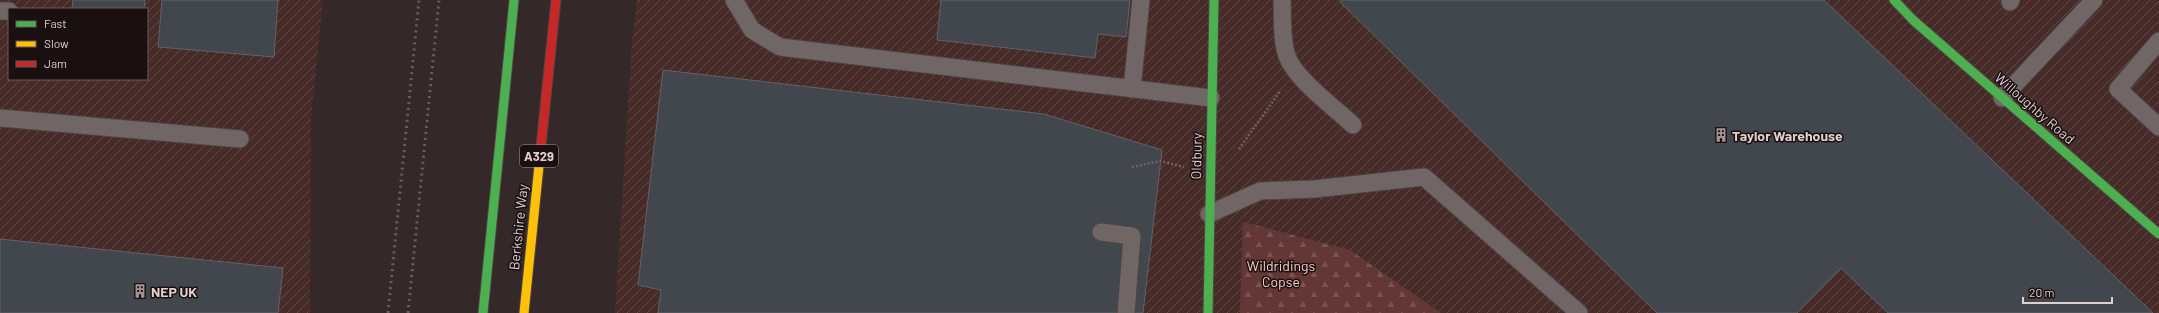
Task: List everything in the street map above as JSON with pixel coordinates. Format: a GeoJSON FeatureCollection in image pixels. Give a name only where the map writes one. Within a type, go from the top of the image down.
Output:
{"type":"FeatureCollection","features":[{"type":"Feature","properties":{"kind":"main road","name":"Berkshire Way"},"geometry":{"type":"LineString","coordinates":[[483,313],[514,0]]}},
{"type":"Feature","properties":{"kind":"main road","name":"Berkshire Way"},"geometry":{"type":"LineString","coordinates":[[524,313],[556,0]]}},
{"type":"Feature","properties":{"kind":"main road","name":"Oldbury"},"geometry":{"type":"LineString","coordinates":[[1208,313],[1214,0]]}},
{"type":"Feature","properties":{"kind":"main road","name":"Willoughby Road"},"geometry":{"type":"LineString","coordinates":[[1894,0],[1913,20],[2159,234]]}},
{"type":"Feature","properties":{"kind":"lane"},"geometry":{"type":"LineString","coordinates":[[734,0],[752,30],[780,47],[1211,98]]}},
{"type":"Feature","properties":{"kind":"lane"},"geometry":{"type":"LineString","coordinates":[[1132,88],[1142,0]]}},
{"type":"Feature","properties":{"kind":"lane"},"geometry":{"type":"LineString","coordinates":[[1282,0],[1283,32],[1287,55],[1294,71],[1353,125]]}},
{"type":"Feature","properties":{"kind":"lane"},"geometry":{"type":"LineString","coordinates":[[2002,98],[2091,1]]}},
{"type":"Feature","properties":{"kind":"lane"},"geometry":{"type":"LineString","coordinates":[[2159,41],[2118,89],[2159,128]]}},
{"type":"Feature","properties":{"kind":"lane"},"geometry":{"type":"LineString","coordinates":[[0,118],[240,139]]}},
{"type":"Feature","properties":{"kind":"lane"},"geometry":{"type":"LineString","coordinates":[[1209,214],[1260,191],[1314,189],[1424,177],[1579,313]]}},
{"type":"Feature","properties":{"kind":"lane"},"geometry":{"type":"LineString","coordinates":[[1101,232],[1132,236],[1126,313]]}},
{"type":"Feature","properties":{"kind":"path"},"geometry":{"type":"LineString","coordinates":[[1236,154],[1294,71]]}},
{"type":"Feature","properties":{"kind":"path"},"geometry":{"type":"LineString","coordinates":[[1132,167],[1160,161],[1184,167]]}},
{"type":"Feature","properties":{"kind":"shaded area"},"geometry":{"type":"Polygon","coordinates":[[[0,0],[323,0],[311,118],[310,313],[0,313],[0,0]]]}},
{"type":"Feature","properties":{"kind":"shaded area"},"geometry":{"type":"Polygon","coordinates":[[[637,0],[2159,0],[2159,313],[615,313],[632,41],[637,0]]]}},
{"type":"Feature","properties":{"kind":"green space","name":"Wildridings Copse"},"geometry":{"type":"Polygon","coordinates":[[[1243,222],[1350,250],[1441,313],[1240,313],[1243,222]]]}},
{"type":"Feature","properties":{"kind":"building"},"geometry":{"type":"Polygon","coordinates":[[[73,0],[145,0],[144,8],[72,8],[73,0]]]}},
{"type":"Feature","properties":{"kind":"building"},"geometry":{"type":"Polygon","coordinates":[[[162,0],[278,0],[274,57],[158,47],[162,0]]]}},
{"type":"Feature","properties":{"kind":"building"},"geometry":{"type":"Polygon","coordinates":[[[941,0],[1130,0],[1126,37],[1098,34],[1095,58],[937,40],[941,0]]]}},
{"type":"Feature","properties":{"kind":"building","name":"Taylor Warehouse"},"geometry":{"type":"Polygon","coordinates":[[[1342,0],[1824,0],[2153,313],[1888,313],[1841,268],[1797,313],[1657,313],[1340,2],[1342,0]]]}},
{"type":"Feature","properties":{"kind":"building"},"geometry":{"type":"Polygon","coordinates":[[[663,70],[1044,114],[1162,150],[1143,313],[658,313],[661,290],[638,285],[663,70]]]}},
{"type":"Feature","properties":{"kind":"building","name":"NEP UK"},"geometry":{"type":"Polygon","coordinates":[[[0,239],[283,268],[278,313],[0,313],[0,239]]]}},
{"type":"Feature","properties":{"kind":"railway"},"geometry":{"type":"LineString","coordinates":[[388,313],[419,0]]}},
{"type":"Feature","properties":{"kind":"railway"},"geometry":{"type":"LineString","coordinates":[[408,313],[439,0]]}},
{"type":"Feature","properties":{"kind":"traffic: fast"},"geometry":{"type":"LineString","coordinates":[[483,313],[514,0]]}},
{"type":"Feature","properties":{"kind":"traffic: fast"},"geometry":{"type":"LineString","coordinates":[[1208,313],[1214,0]]}},
{"type":"Feature","properties":{"kind":"traffic: fast"},"geometry":{"type":"LineString","coordinates":[[1894,0],[1913,20],[2159,234]]}},
{"type":"Feature","properties":{"kind":"traffic: slow"},"geometry":{"type":"LineString","coordinates":[[524,313],[541,146]]}},
{"type":"Feature","properties":{"kind":"traffic: jam"},"geometry":{"type":"LineString","coordinates":[[541,146],[556,0]]}},
{"type":"Feature","properties":{"kind":"place","name":"Taylor Warehouse"},"geometry":{"type":"Point","coordinates":[1721,135]}},
{"type":"Feature","properties":{"kind":"place","name":"NEP UK"},"geometry":{"type":"Point","coordinates":[140,291]}}]}
